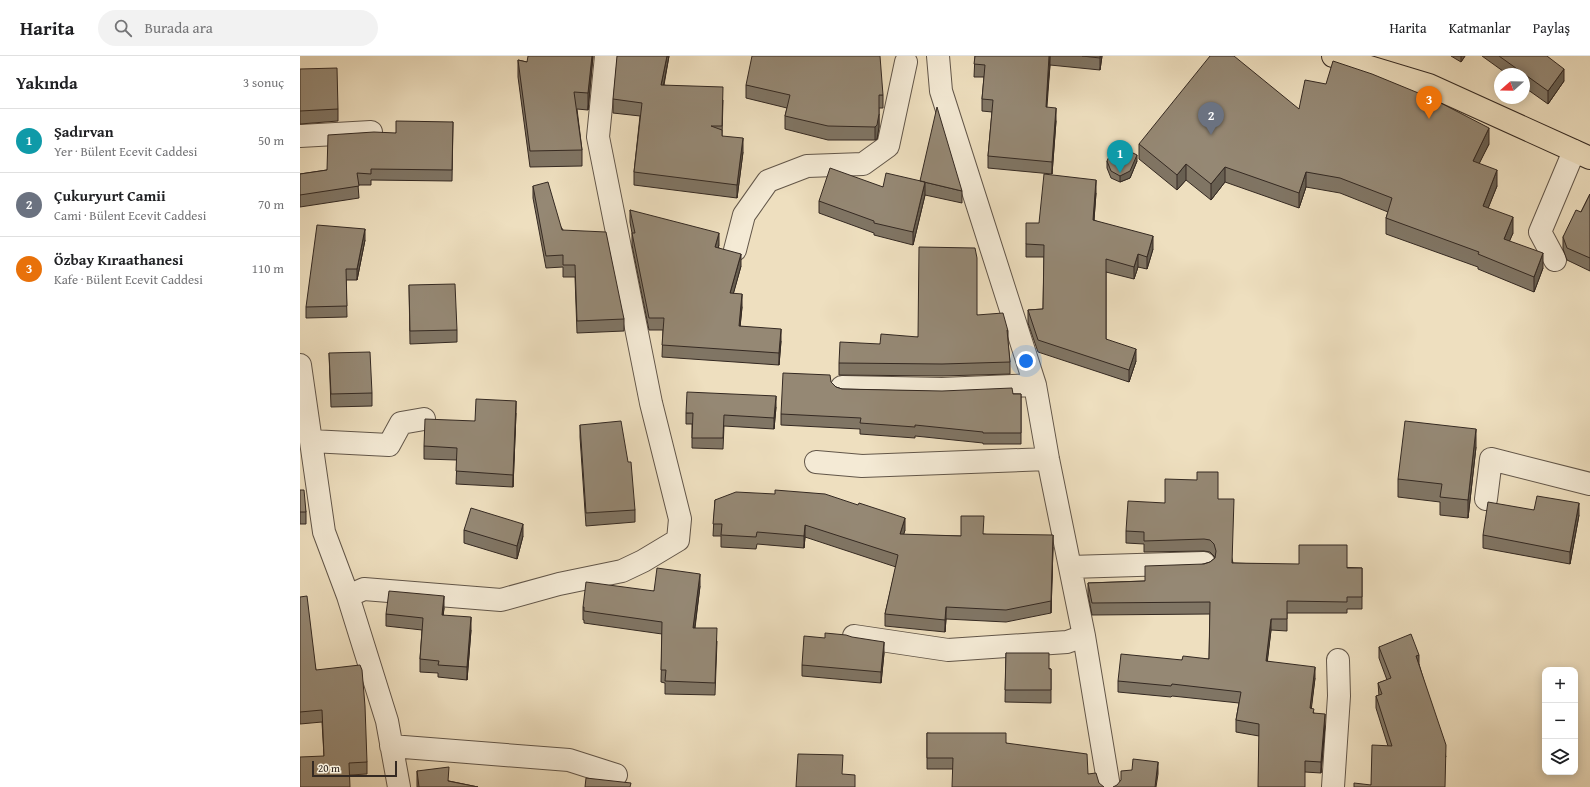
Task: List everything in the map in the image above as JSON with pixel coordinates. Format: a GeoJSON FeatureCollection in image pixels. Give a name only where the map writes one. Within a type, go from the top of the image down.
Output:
{"type":"FeatureCollection","features":[{"type":"Feature","properties":{"kind":"main road"},"geometry":{"type":"LineString","coordinates":[[1333,56],[1429,85],[1582,154]]}},
{"type":"Feature","properties":{"kind":"street"},"geometry":{"type":"LineString","coordinates":[[348,596],[364,589],[501,600],[559,584],[622,571],[643,561],[678,540],[680,519],[652,403],[598,137],[606,56]]}},
{"type":"Feature","properties":{"kind":"street"},"geometry":{"type":"LineString","coordinates":[[734,250],[744,214],[768,180],[807,166],[863,164],[888,146],[905,59],[939,66],[941,91],[1035,385],[1048,459],[1084,636],[1109,787]]}},
{"type":"Feature","properties":{"kind":"street"},"geometry":{"type":"LineString","coordinates":[[300,136],[371,132]]}},
{"type":"Feature","properties":{"kind":"street"},"geometry":{"type":"LineString","coordinates":[[1555,260],[1540,232],[1582,154]]}},
{"type":"Feature","properties":{"kind":"street"},"geometry":{"type":"LineString","coordinates":[[300,365],[324,532],[348,596],[387,721],[399,787]]}},
{"type":"Feature","properties":{"kind":"street"},"geometry":{"type":"LineString","coordinates":[[842,387],[942,389],[1035,385]]}},
{"type":"Feature","properties":{"kind":"street"},"geometry":{"type":"LineString","coordinates":[[311,441],[389,445],[401,423],[424,419]]}},
{"type":"Feature","properties":{"kind":"street"},"geometry":{"type":"LineString","coordinates":[[816,462],[862,466],[1048,459]]}},
{"type":"Feature","properties":{"kind":"street"},"geometry":{"type":"LineString","coordinates":[[1486,499],[1491,459],[1590,484]]}},
{"type":"Feature","properties":{"kind":"street"},"geometry":{"type":"LineString","coordinates":[[1070,567],[1204,563]]}},
{"type":"Feature","properties":{"kind":"street"},"geometry":{"type":"LineString","coordinates":[[854,636],[948,650],[1067,642],[1084,636]]}},
{"type":"Feature","properties":{"kind":"street"},"geometry":{"type":"LineString","coordinates":[[1333,787],[1339,696],[1338,660]]}},
{"type":"Feature","properties":{"kind":"street"},"geometry":{"type":"LineString","coordinates":[[391,746],[569,760],[616,775]]}},
{"type":"Feature","properties":{"kind":"building"},"geometry":{"type":"Polygon","coordinates":[[[528,56],[592,56],[588,93],[574,92],[582,150],[530,151],[518,60],[527,62],[528,56]]]}},
{"type":"Feature","properties":{"kind":"building"},"geometry":{"type":"Polygon","coordinates":[[[617,56],[667,56],[661,85],[723,87],[722,126],[711,126],[722,130],[722,136],[743,138],[737,185],[634,172],[642,103],[613,99],[617,56]]]}},
{"type":"Feature","properties":{"kind":"building"},"geometry":{"type":"Polygon","coordinates":[[[752,56],[880,56],[883,95],[879,95],[879,114],[877,125],[875,127],[828,126],[785,116],[790,95],[746,85],[752,56]]]}},
{"type":"Feature","properties":{"kind":"building"},"geometry":{"type":"Polygon","coordinates":[[[975,56],[1049,56],[1046,107],[1056,108],[1052,162],[988,156],[993,100],[982,99],[985,65],[974,64],[975,56]]]}},
{"type":"Feature","properties":{"kind":"building"},"geometry":{"type":"Polygon","coordinates":[[[1082,56],[1100,56],[1100,58],[1082,56]]]}},
{"type":"Feature","properties":{"kind":"building"},"geometry":{"type":"Polygon","coordinates":[[[1210,56],[1234,56],[1299,109],[1305,80],[1326,84],[1333,61],[1372,74],[1433,99],[1489,128],[1473,161],[1497,170],[1483,206],[1513,217],[1504,239],[1543,253],[1534,277],[1478,254],[1479,252],[1386,218],[1392,198],[1340,178],[1306,172],[1299,193],[1225,167],[1211,184],[1186,164],[1177,175],[1139,144],[1210,56]]]}},
{"type":"Feature","properties":{"kind":"building"},"geometry":{"type":"Polygon","coordinates":[[[1499,56],[1547,56],[1564,69],[1548,91],[1530,78],[1530,68],[1516,68],[1499,56]]]}},
{"type":"Feature","properties":{"kind":"building"},"geometry":{"type":"Polygon","coordinates":[[[337,68],[338,109],[300,111],[300,69],[337,68]]]}},
{"type":"Feature","properties":{"kind":"building"},"geometry":{"type":"Polygon","coordinates":[[[937,107],[962,191],[920,181],[937,107]]]}},
{"type":"Feature","properties":{"kind":"building"},"geometry":{"type":"Polygon","coordinates":[[[396,121],[453,122],[452,170],[371,169],[371,174],[357,173],[359,186],[300,195],[300,174],[327,170],[328,135],[374,132],[396,133],[396,121]]]}},
{"type":"Feature","properties":{"kind":"building"},"geometry":{"type":"Polygon","coordinates":[[[1121,147],[1137,155],[1130,171],[1120,176],[1111,171],[1107,161],[1111,152],[1121,147]]]}},
{"type":"Feature","properties":{"kind":"building"},"geometry":{"type":"Polygon","coordinates":[[[830,168],[883,187],[886,173],[925,182],[913,232],[874,223],[874,221],[819,201],[830,168]]]}},
{"type":"Feature","properties":{"kind":"building"},"geometry":{"type":"Polygon","coordinates":[[[1044,174],[1096,180],[1093,220],[1153,236],[1147,257],[1138,254],[1134,267],[1106,259],[1106,339],[1136,349],[1129,370],[1038,340],[1028,310],[1043,309],[1044,245],[1026,244],[1026,223],[1039,223],[1044,174]]]}},
{"type":"Feature","properties":{"kind":"building"},"geometry":{"type":"Polygon","coordinates":[[[548,182],[562,230],[606,232],[624,319],[577,321],[575,265],[563,265],[563,255],[546,256],[533,186],[548,182]]]}},
{"type":"Feature","properties":{"kind":"building"},"geometry":{"type":"Polygon","coordinates":[[[1590,194],[1590,258],[1567,248],[1563,237],[1576,210],[1581,212],[1590,194]]]}},
{"type":"Feature","properties":{"kind":"building"},"geometry":{"type":"Polygon","coordinates":[[[630,210],[719,233],[715,247],[741,254],[730,293],[742,294],[739,326],[781,329],[779,353],[662,345],[664,318],[649,318],[632,233],[635,233],[630,210]]]}},
{"type":"Feature","properties":{"kind":"building"},"geometry":{"type":"Polygon","coordinates":[[[317,225],[365,229],[357,269],[346,269],[347,306],[306,307],[317,225]]]}},
{"type":"Feature","properties":{"kind":"building"},"geometry":{"type":"Polygon","coordinates":[[[919,247],[975,248],[977,258],[977,315],[1003,313],[1008,331],[1007,330],[1010,362],[942,364],[839,363],[840,342],[880,344],[881,334],[918,337],[919,247]]]}},
{"type":"Feature","properties":{"kind":"building"},"geometry":{"type":"Polygon","coordinates":[[[455,284],[457,330],[410,331],[409,285],[455,284]]]}},
{"type":"Feature","properties":{"kind":"building"},"geometry":{"type":"Polygon","coordinates":[[[370,352],[372,393],[331,394],[329,353],[370,352]]]}},
{"type":"Feature","properties":{"kind":"building"},"geometry":{"type":"Polygon","coordinates":[[[783,373],[830,375],[831,382],[836,387],[842,389],[942,391],[1012,388],[1013,394],[1021,394],[1021,433],[983,433],[915,425],[915,427],[860,423],[861,418],[781,414],[783,373]]]}},
{"type":"Feature","properties":{"kind":"building"},"geometry":{"type":"Polygon","coordinates":[[[687,392],[776,396],[774,418],[724,415],[723,438],[692,438],[693,413],[686,413],[687,392]]]}},
{"type":"Feature","properties":{"kind":"building"},"geometry":{"type":"Polygon","coordinates":[[[476,399],[516,401],[513,475],[456,471],[457,448],[424,446],[425,419],[475,421],[476,399]]]}},
{"type":"Feature","properties":{"kind":"building"},"geometry":{"type":"Polygon","coordinates":[[[621,421],[628,462],[631,462],[635,510],[586,513],[580,425],[621,421]]]}},
{"type":"Feature","properties":{"kind":"building"},"geometry":{"type":"Polygon","coordinates":[[[1405,421],[1476,429],[1468,500],[1440,497],[1442,484],[1398,479],[1405,421]]]}},
{"type":"Feature","properties":{"kind":"building"},"geometry":{"type":"Polygon","coordinates":[[[1197,472],[1218,472],[1218,499],[1234,499],[1232,563],[1299,564],[1299,545],[1347,545],[1347,568],[1362,568],[1362,597],[1347,597],[1347,602],[1287,601],[1287,619],[1271,619],[1266,661],[1315,667],[1310,708],[1314,709],[1313,713],[1325,714],[1321,762],[1305,761],[1305,787],[1258,787],[1259,724],[1236,720],[1241,692],[1172,684],[1171,686],[1118,681],[1121,654],[1182,660],[1183,656],[1209,659],[1210,602],[1092,603],[1088,583],[1145,581],[1145,566],[1204,564],[1215,558],[1216,551],[1214,544],[1210,540],[1144,541],[1144,532],[1126,531],[1128,501],[1165,503],[1165,479],[1197,480],[1197,472]]]}},
{"type":"Feature","properties":{"kind":"building"},"geometry":{"type":"Polygon","coordinates":[[[300,490],[304,490],[306,512],[300,512],[300,490]]]}},
{"type":"Feature","properties":{"kind":"building"},"geometry":{"type":"Polygon","coordinates":[[[775,490],[825,494],[905,518],[900,534],[961,536],[961,516],[984,516],[983,534],[1053,535],[1051,601],[1006,610],[946,607],[945,620],[885,614],[898,555],[805,525],[804,536],[757,532],[756,537],[721,535],[722,524],[713,524],[715,500],[736,492],[775,494],[775,490]]]}},
{"type":"Feature","properties":{"kind":"building"},"geometry":{"type":"Polygon","coordinates":[[[1537,496],[1579,503],[1570,552],[1483,535],[1488,502],[1534,510],[1537,496]]]}},
{"type":"Feature","properties":{"kind":"building"},"geometry":{"type":"Polygon","coordinates":[[[471,508],[523,524],[517,546],[464,530],[471,508]]]}},
{"type":"Feature","properties":{"kind":"building"},"geometry":{"type":"Polygon","coordinates":[[[657,568],[700,574],[693,628],[717,628],[715,683],[665,681],[666,670],[661,670],[662,622],[584,611],[583,607],[586,582],[654,591],[657,568]]]}},
{"type":"Feature","properties":{"kind":"building"},"geometry":{"type":"Polygon","coordinates":[[[389,591],[444,596],[442,615],[471,617],[467,667],[438,665],[439,661],[420,659],[423,618],[386,614],[389,591]]]}},
{"type":"Feature","properties":{"kind":"building"},"geometry":{"type":"Polygon","coordinates":[[[307,596],[316,670],[360,665],[362,670],[367,762],[349,763],[350,787],[300,787],[300,757],[324,756],[322,710],[300,712],[300,597],[307,596]]]}},
{"type":"Feature","properties":{"kind":"building"},"geometry":{"type":"Polygon","coordinates":[[[825,633],[884,642],[881,672],[802,665],[804,636],[825,638],[825,633]]]}},
{"type":"Feature","properties":{"kind":"building"},"geometry":{"type":"Polygon","coordinates":[[[1411,634],[1419,655],[1416,656],[1446,745],[1445,787],[1354,787],[1354,783],[1371,785],[1372,745],[1392,746],[1376,696],[1382,694],[1378,683],[1391,678],[1379,647],[1411,634]]]}},
{"type":"Feature","properties":{"kind":"building"},"geometry":{"type":"Polygon","coordinates":[[[1006,653],[1049,653],[1051,690],[1005,690],[1006,653]]]}},
{"type":"Feature","properties":{"kind":"building"},"geometry":{"type":"Polygon","coordinates":[[[927,733],[1006,733],[1006,743],[1087,754],[1088,774],[1096,773],[1099,783],[1104,787],[952,787],[953,758],[927,758],[927,733]]]}},
{"type":"Feature","properties":{"kind":"building"},"geometry":{"type":"Polygon","coordinates":[[[798,754],[843,755],[842,774],[855,775],[855,787],[796,787],[798,754]]]}},
{"type":"Feature","properties":{"kind":"building"},"geometry":{"type":"Polygon","coordinates":[[[1133,759],[1158,762],[1155,787],[1113,787],[1121,780],[1121,771],[1132,770],[1133,759]]]}},
{"type":"Feature","properties":{"kind":"building"},"geometry":{"type":"Polygon","coordinates":[[[449,767],[448,781],[478,787],[419,787],[417,771],[449,767]]]}},
{"type":"Feature","properties":{"kind":"building"},"geometry":{"type":"Polygon","coordinates":[[[586,778],[631,783],[630,787],[585,787],[586,778]]]}},
{"type":"Feature","properties":{"kind":"place","name":"Özbay Kıraathanesi"},"geometry":{"type":"Point","coordinates":[1429,119]}},
{"type":"Feature","properties":{"kind":"place","name":"Çukuryurt Camii"},"geometry":{"type":"Point","coordinates":[1211,135]}},
{"type":"Feature","properties":{"kind":"place","name":"Şadırvan"},"geometry":{"type":"Point","coordinates":[1120,173]}}]}
